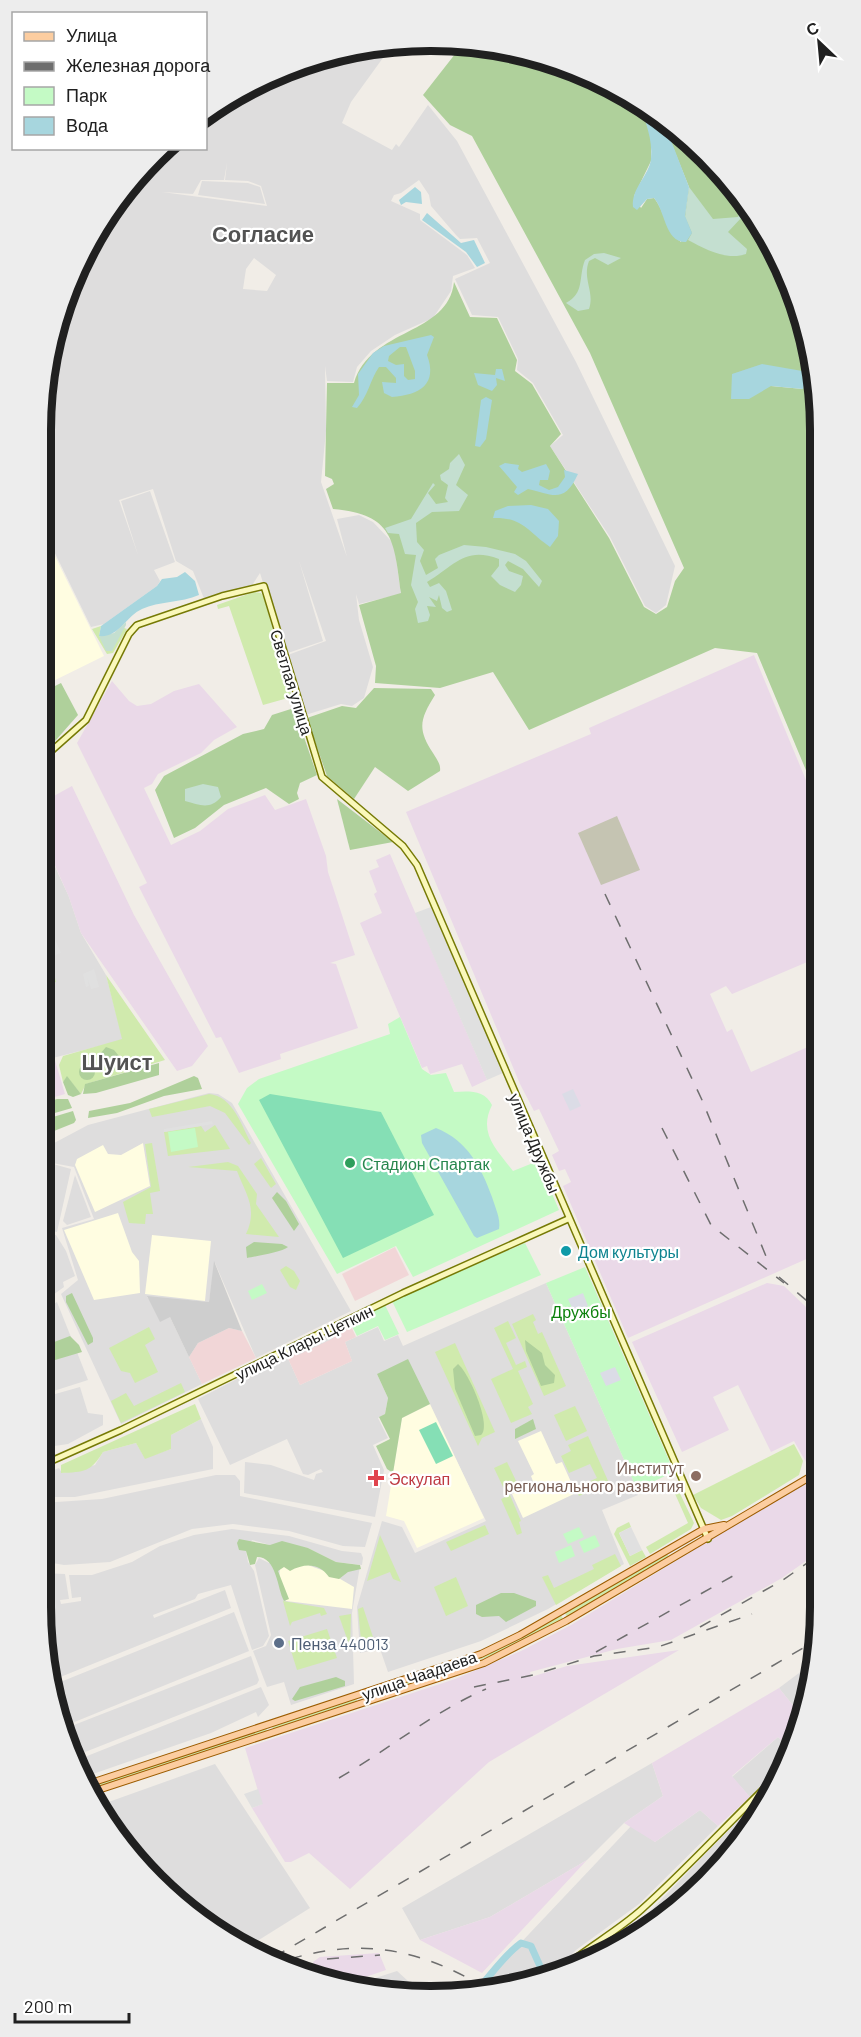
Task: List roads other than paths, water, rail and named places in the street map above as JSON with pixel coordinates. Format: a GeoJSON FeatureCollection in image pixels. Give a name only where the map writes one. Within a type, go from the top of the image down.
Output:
{"type":"FeatureCollection","features":[{"type":"Feature","properties":{"kind":"main road","name":"Светлая улица"},"geometry":{"type":"LineString","coordinates":[[51,751],[87,720],[129,634],[137,625],[150,618],[264,586],[322,777]]}},
{"type":"Feature","properties":{"kind":"main road","name":"улица Дружбы"},"geometry":{"type":"LineString","coordinates":[[322,777],[403,846],[417,865],[708,1539]]}},
{"type":"Feature","properties":{"kind":"main road","name":"улица Клары Цеткин"},"geometry":{"type":"LineString","coordinates":[[51,1461],[142,1420],[403,1293],[568,1219]]}},
{"type":"Feature","properties":{"kind":"main road","name":"улица Чаадаева"},"geometry":{"type":"LineString","coordinates":[[99,1790],[484,1663],[566,1621],[810,1477]]}},
{"type":"Feature","properties":{"kind":"main road","name":"улица Чаадаева"},"geometry":{"type":"LineString","coordinates":[[94,1782],[482,1654],[526,1632],[704,1529],[727,1524]]}},
{"type":"Feature","properties":{"kind":"main road"},"geometry":{"type":"LineString","coordinates":[[577,1957],[613,1934],[643,1908],[762,1791]]}},
{"type":"Feature","properties":{"kind":"water"},"geometry":{"type":"Polygon","coordinates":[[[644,117],[669,135],[689,187],[685,216],[692,233],[686,242],[679,241],[670,232],[654,198],[647,199],[637,210],[633,207],[637,188],[650,165],[650,137],[644,117]]]}},
{"type":"Feature","properties":{"kind":"water"},"geometry":{"type":"Polygon","coordinates":[[[415,187],[421,192],[422,204],[406,202],[401,205],[399,200],[415,187]]]}},
{"type":"Feature","properties":{"kind":"water"},"geometry":{"type":"Polygon","coordinates":[[[427,213],[461,243],[474,240],[485,263],[477,267],[466,252],[422,220],[427,213]]]}},
{"type":"Feature","properties":{"kind":"water"},"geometry":{"type":"Polygon","coordinates":[[[431,335],[434,337],[427,355],[430,365],[428,381],[411,394],[392,397],[384,393],[382,382],[396,383],[396,378],[386,367],[379,367],[361,403],[357,408],[352,407],[359,395],[358,374],[373,353],[384,346],[431,335]],[[400,347],[389,356],[388,361],[396,365],[404,364],[404,376],[408,380],[415,379],[415,371],[406,347],[400,347]]]}},
{"type":"Feature","properties":{"kind":"water"},"geometry":{"type":"Polygon","coordinates":[[[762,364],[805,372],[806,377],[803,389],[771,386],[749,399],[731,399],[732,374],[762,364]]]}},
{"type":"Feature","properties":{"kind":"water"},"geometry":{"type":"Polygon","coordinates":[[[496,369],[502,369],[505,381],[496,378],[497,385],[492,391],[478,385],[474,373],[495,375],[496,369]]]}},
{"type":"Feature","properties":{"kind":"water"},"geometry":{"type":"Polygon","coordinates":[[[486,397],[492,400],[486,439],[480,447],[475,446],[481,400],[486,397]]]}},
{"type":"Feature","properties":{"kind":"water"},"geometry":{"type":"Polygon","coordinates":[[[505,463],[519,465],[518,469],[522,472],[546,464],[550,471],[548,480],[540,480],[539,485],[549,490],[558,487],[565,477],[564,470],[578,474],[573,484],[562,494],[551,495],[528,489],[518,495],[514,492],[517,487],[499,466],[505,463]]]}},
{"type":"Feature","properties":{"kind":"water"},"geometry":{"type":"Polygon","coordinates":[[[531,505],[548,509],[559,521],[558,536],[550,547],[518,523],[503,518],[493,518],[495,511],[508,506],[531,505]]]}},
{"type":"Feature","properties":{"kind":"water"},"geometry":{"type":"Polygon","coordinates":[[[185,572],[195,581],[199,595],[142,609],[112,634],[99,636],[101,626],[157,586],[162,579],[177,577],[185,572]]]}},
{"type":"Feature","properties":{"kind":"water"},"geometry":{"type":"Polygon","coordinates":[[[436,1128],[457,1140],[478,1165],[496,1209],[499,1229],[477,1238],[474,1236],[422,1143],[421,1135],[436,1128]]]}},
{"type":"Feature","properties":{"kind":"waterway"},"geometry":{"type":"LineString","coordinates":[[483,1982],[503,1959],[521,1943],[531,1946],[541,1969]]}},
{"type":"Feature","properties":{"kind":"railway"},"geometry":{"type":"LineString","coordinates":[[605,894],[702,1100],[770,1266]]}},
{"type":"Feature","properties":{"kind":"railway"},"geometry":{"type":"LineString","coordinates":[[662,1128],[711,1225],[784,1283]]}},
{"type":"Feature","properties":{"kind":"railway"},"geometry":{"type":"LineString","coordinates":[[779,1277],[810,1303]]}},
{"type":"Feature","properties":{"kind":"railway"},"geometry":{"type":"LineString","coordinates":[[700,1627],[783,1580],[810,1561]]}},
{"type":"Feature","properties":{"kind":"railway"},"geometry":{"type":"LineString","coordinates":[[596,1652],[740,1572]]}},
{"type":"Feature","properties":{"kind":"railway"},"geometry":{"type":"LineString","coordinates":[[474,1687],[533,1675],[594,1656],[658,1647],[752,1614]]}},
{"type":"Feature","properties":{"kind":"railway"},"geometry":{"type":"LineString","coordinates":[[279,1954],[808,1645]]}},
{"type":"Feature","properties":{"kind":"railway"},"geometry":{"type":"LineString","coordinates":[[339,1778],[429,1720],[486,1689]]}},
{"type":"Feature","properties":{"kind":"railway"},"geometry":{"type":"LineString","coordinates":[[290,1959],[344,1949],[393,1951],[441,1965],[477,1983]]}},
{"type":"Feature","properties":{"kind":"railway"},"geometry":{"type":"LineString","coordinates":[[327,1959],[380,1955]]}},
{"type":"Feature","properties":{"kind":"place","name":"Стадион Спартак"},"geometry":{"type":"Point","coordinates":[350,1163]}},
{"type":"Feature","properties":{"kind":"place","name":"Дом культуры"},"geometry":{"type":"Point","coordinates":[566,1251]}},
{"type":"Feature","properties":{"kind":"place","name":"Институт регионального развития"},"geometry":{"type":"Point","coordinates":[696,1476]}},
{"type":"Feature","properties":{"kind":"place","name":"Эскулап"},"geometry":{"type":"Point","coordinates":[376,1478]}},
{"type":"Feature","properties":{"kind":"place","name":"Пенза 440013"},"geometry":{"type":"Point","coordinates":[279,1643]}},
{"type":"Feature","properties":{"kind":"district","name":"Согласие"},"geometry":{"type":"Point","coordinates":[263,233]}},
{"type":"Feature","properties":{"kind":"district","name":"Шуист"},"geometry":{"type":"Point","coordinates":[117,1061]}},
{"type":"Feature","properties":{"kind":"park label","name":"Дружбы"},"geometry":{"type":"Point","coordinates":[581,1311]}}]}
